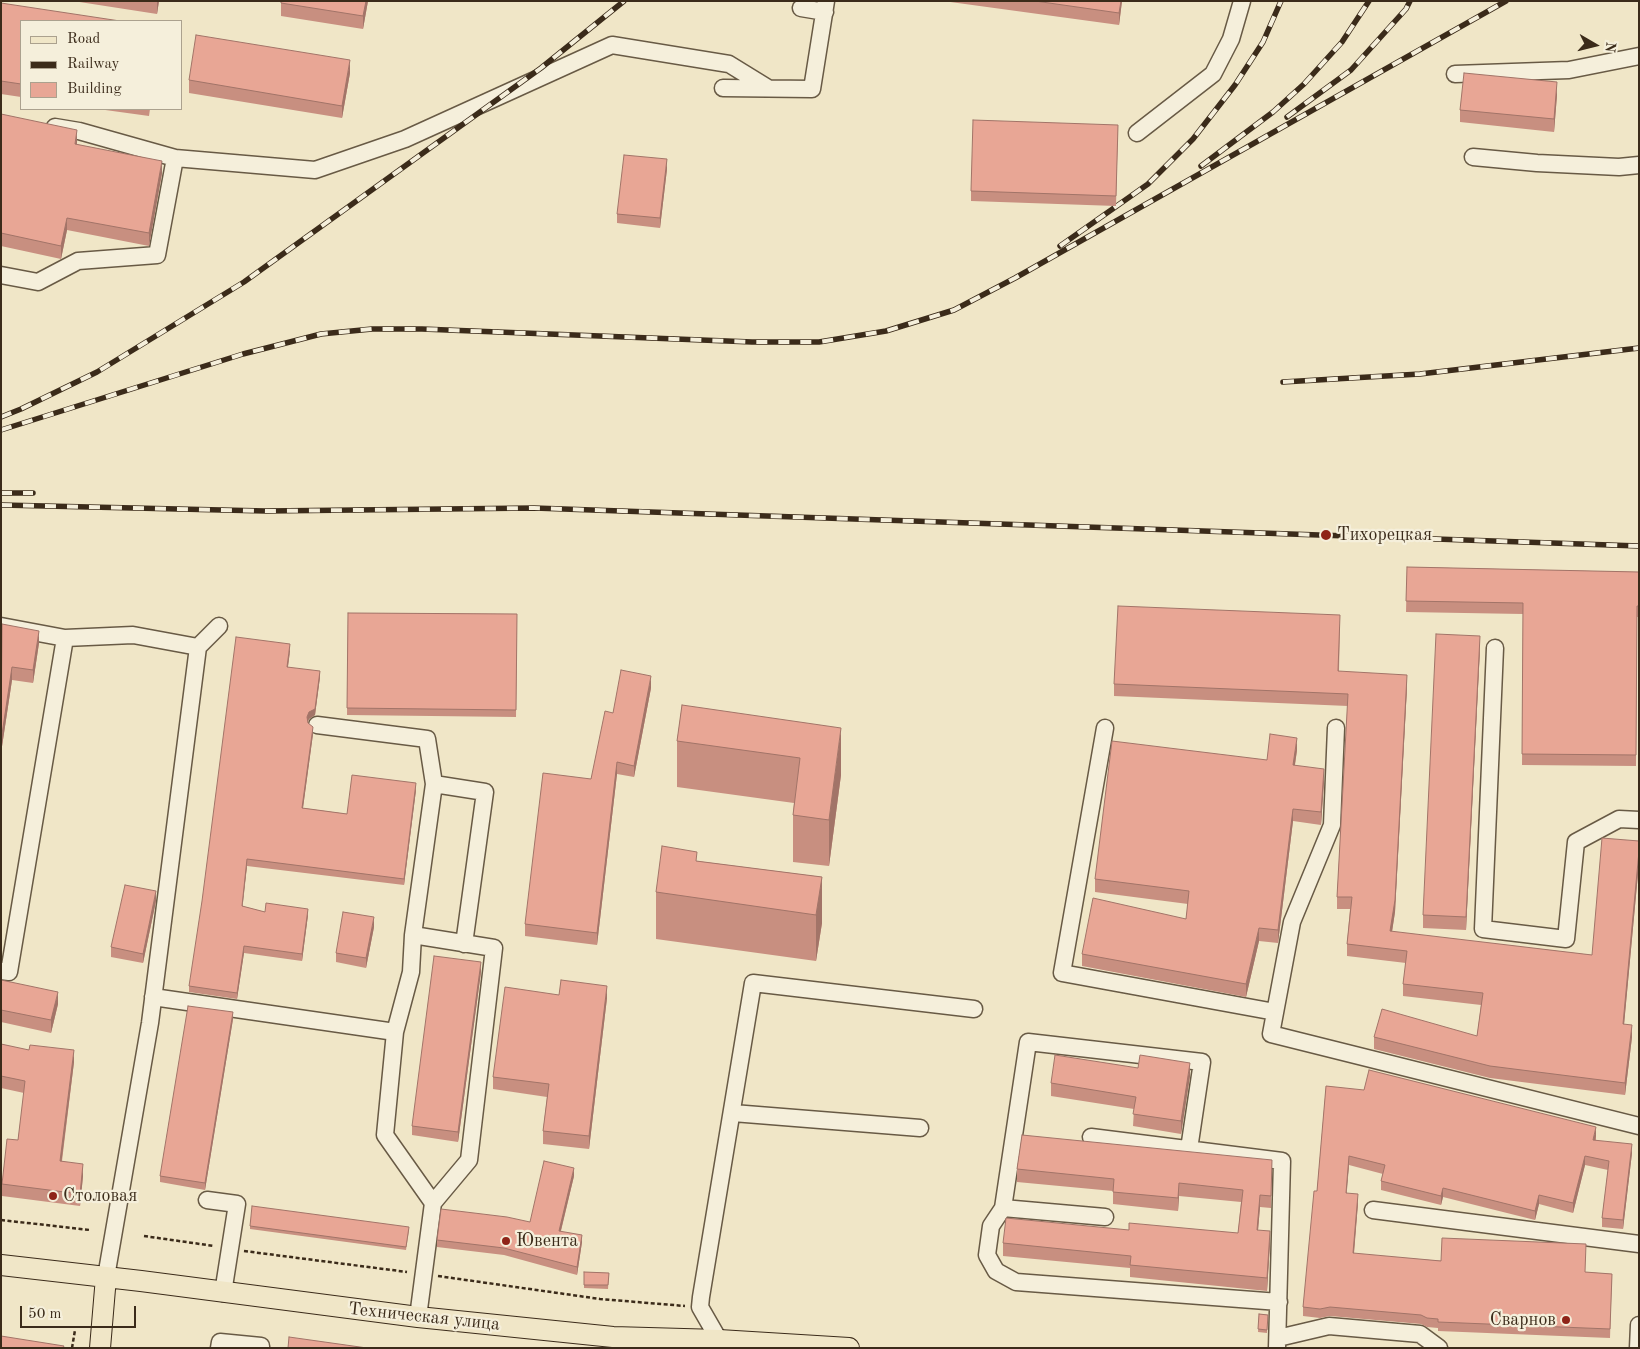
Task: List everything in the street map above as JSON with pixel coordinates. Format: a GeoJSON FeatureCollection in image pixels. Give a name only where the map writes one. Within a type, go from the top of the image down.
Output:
{"type":"FeatureCollection","features":[{"type":"Feature","properties":{"kind":"main road","name":"Техническая улица"},"geometry":{"type":"LineString","coordinates":[[1,1265],[606,1342],[849,1348]]}},
{"type":"Feature","properties":{"kind":"main road"},"geometry":{"type":"LineString","coordinates":[[100,1348],[106,1277]]}},
{"type":"Feature","properties":{"kind":"lane"},"geometry":{"type":"LineString","coordinates":[[1137,133],[1213,74],[1231,39],[1242,1]]}},
{"type":"Feature","properties":{"kind":"lane"},"geometry":{"type":"LineString","coordinates":[[723,88],[812,89],[826,7],[801,8]]}},
{"type":"Feature","properties":{"kind":"lane"},"geometry":{"type":"LineString","coordinates":[[40,124],[79,132],[175,158],[315,170],[405,139],[612,45],[729,64],[768,88]]}},
{"type":"Feature","properties":{"kind":"lane"},"geometry":{"type":"LineString","coordinates":[[1455,74],[1570,70],[1639,56]]}},
{"type":"Feature","properties":{"kind":"lane"},"geometry":{"type":"LineString","coordinates":[[1473,157],[1537,163],[1619,167],[1639,165]]}},
{"type":"Feature","properties":{"kind":"lane"},"geometry":{"type":"LineString","coordinates":[[1,275],[38,282],[78,261],[157,255],[175,158]]}},
{"type":"Feature","properties":{"kind":"lane"},"geometry":{"type":"LineString","coordinates":[[1,626],[65,638],[133,635],[198,647]]}},
{"type":"Feature","properties":{"kind":"lane"},"geometry":{"type":"LineString","coordinates":[[106,1277],[153,997],[198,647],[219,626]]}},
{"type":"Feature","properties":{"kind":"lane"},"geometry":{"type":"LineString","coordinates":[[1,971],[9,972],[65,638]]}},
{"type":"Feature","properties":{"kind":"lane"},"geometry":{"type":"LineString","coordinates":[[1495,648],[1483,929],[1566,939],[1576,842],[1620,819],[1639,820]]}},
{"type":"Feature","properties":{"kind":"lane"},"geometry":{"type":"LineString","coordinates":[[317,725],[427,739],[434,784],[413,935],[411,972],[395,1032],[385,1135],[433,1203]]}},
{"type":"Feature","properties":{"kind":"lane"},"geometry":{"type":"LineString","coordinates":[[1105,728],[1062,973],[1275,1012]]}},
{"type":"Feature","properties":{"kind":"lane"},"geometry":{"type":"LineString","coordinates":[[1336,728],[1332,825],[1292,922],[1271,1034],[1639,1126]]}},
{"type":"Feature","properties":{"kind":"lane"},"geometry":{"type":"LineString","coordinates":[[434,784],[485,792],[464,944]]}},
{"type":"Feature","properties":{"kind":"lane"},"geometry":{"type":"LineString","coordinates":[[413,935],[494,948],[469,1160],[433,1203],[418,1317]]}},
{"type":"Feature","properties":{"kind":"lane"},"geometry":{"type":"LineString","coordinates":[[719,1344],[700,1307],[753,983],[974,1009]]}},
{"type":"Feature","properties":{"kind":"lane"},"geometry":{"type":"LineString","coordinates":[[153,997],[395,1032]]}},
{"type":"Feature","properties":{"kind":"lane"},"geometry":{"type":"LineString","coordinates":[[1189,1149],[1202,1062],[1028,1042],[1003,1208],[991,1226],[987,1255],[996,1271],[1016,1282],[1279,1302]]}},
{"type":"Feature","properties":{"kind":"lane"},"geometry":{"type":"LineString","coordinates":[[733,1113],[920,1128]]}},
{"type":"Feature","properties":{"kind":"lane"},"geometry":{"type":"LineString","coordinates":[[1091,1137],[1282,1161],[1278,1343],[1329,1326],[1420,1334],[1439,1348]]}},
{"type":"Feature","properties":{"kind":"lane"},"geometry":{"type":"LineString","coordinates":[[208,1200],[237,1204],[223,1292]]}},
{"type":"Feature","properties":{"kind":"lane"},"geometry":{"type":"LineString","coordinates":[[1003,1208],[1105,1217]]}},
{"type":"Feature","properties":{"kind":"lane"},"geometry":{"type":"LineString","coordinates":[[1373,1210],[1639,1244]]}},
{"type":"Feature","properties":{"kind":"lane"},"geometry":{"type":"LineString","coordinates":[[1638,1348],[1639,1325]]}},
{"type":"Feature","properties":{"kind":"lane"},"geometry":{"type":"LineString","coordinates":[[219,1348],[220,1342],[261,1346],[261,1348]]}},
{"type":"Feature","properties":{"kind":"path"},"geometry":{"type":"LineString","coordinates":[[1,1220],[90,1230]]}},
{"type":"Feature","properties":{"kind":"path"},"geometry":{"type":"LineString","coordinates":[[72,1348],[75,1330]]}},
{"type":"Feature","properties":{"kind":"building"},"geometry":{"type":"Polygon","coordinates":[[[281,1],[366,1],[363,16],[281,3],[281,1]]]}},
{"type":"Feature","properties":{"kind":"building"},"geometry":{"type":"Polygon","coordinates":[[[1035,1],[1121,1],[1119,13],[1035,1]]]}},
{"type":"Feature","properties":{"kind":"building"},"geometry":{"type":"Polygon","coordinates":[[[1,3],[113,20],[20,20],[20,84],[1,81],[1,3]]]}},
{"type":"Feature","properties":{"kind":"building"},"geometry":{"type":"Polygon","coordinates":[[[196,35],[350,60],[342,106],[189,80],[196,35]]]}},
{"type":"Feature","properties":{"kind":"building"},"geometry":{"type":"Polygon","coordinates":[[[1464,73],[1557,82],[1554,119],[1460,110],[1464,73]]]}},
{"type":"Feature","properties":{"kind":"building"},"geometry":{"type":"Polygon","coordinates":[[[1,114],[77,130],[75,144],[162,161],[149,233],[67,218],[61,246],[1,233],[1,114]]]}},
{"type":"Feature","properties":{"kind":"building"},"geometry":{"type":"Polygon","coordinates":[[[973,120],[1118,125],[1116,196],[971,191],[973,120]]]}},
{"type":"Feature","properties":{"kind":"building"},"geometry":{"type":"Polygon","coordinates":[[[624,155],[667,159],[660,218],[617,214],[624,155]]]}},
{"type":"Feature","properties":{"kind":"building"},"geometry":{"type":"Polygon","coordinates":[[[1407,567],[1639,572],[1636,755],[1522,754],[1523,603],[1406,601],[1407,567]]]}},
{"type":"Feature","properties":{"kind":"building"},"geometry":{"type":"Polygon","coordinates":[[[1118,606],[1340,615],[1338,671],[1407,675],[1395,900],[1390,931],[1592,955],[1602,838],[1639,841],[1623,1024],[1632,1025],[1625,1083],[1490,1066],[1374,1037],[1382,1009],[1477,1036],[1483,993],[1403,984],[1407,951],[1347,944],[1352,897],[1337,897],[1348,694],[1114,684],[1118,606]]]}},
{"type":"Feature","properties":{"kind":"building"},"geometry":{"type":"Polygon","coordinates":[[[348,613],[517,614],[516,710],[347,708],[348,613]]]}},
{"type":"Feature","properties":{"kind":"building"},"geometry":{"type":"Polygon","coordinates":[[[2,624],[39,631],[33,670],[12,667],[1,741],[2,624]]]}},
{"type":"Feature","properties":{"kind":"building"},"geometry":{"type":"Polygon","coordinates":[[[1436,634],[1480,636],[1466,917],[1423,915],[1436,634]]]}},
{"type":"Feature","properties":{"kind":"building"},"geometry":{"type":"Polygon","coordinates":[[[236,637],[290,644],[287,667],[320,671],[315,709],[309,712],[307,717],[308,723],[313,727],[302,808],[347,814],[352,775],[416,783],[404,879],[247,859],[242,906],[265,912],[266,903],[308,909],[302,954],[244,946],[237,993],[189,986],[202,901],[236,637]]]}},
{"type":"Feature","properties":{"kind":"building"},"geometry":{"type":"Polygon","coordinates":[[[621,670],[651,676],[634,766],[617,762],[597,933],[525,924],[543,773],[591,779],[605,711],[613,713],[621,670]]]}},
{"type":"Feature","properties":{"kind":"building"},"geometry":{"type":"Polygon","coordinates":[[[682,705],[841,728],[829,820],[793,815],[800,758],[677,741],[682,705]]]}},
{"type":"Feature","properties":{"kind":"building"},"geometry":{"type":"Polygon","coordinates":[[[1270,734],[1297,738],[1293,765],[1324,769],[1321,812],[1293,809],[1278,930],[1259,928],[1246,984],[1082,954],[1093,898],[1186,919],[1189,891],[1095,879],[1112,741],[1267,760],[1270,734]]]}},
{"type":"Feature","properties":{"kind":"building"},"geometry":{"type":"Polygon","coordinates":[[[662,846],[697,852],[696,861],[822,877],[816,915],[656,892],[662,846]]]}},
{"type":"Feature","properties":{"kind":"building"},"geometry":{"type":"Polygon","coordinates":[[[125,885],[156,891],[143,954],[111,947],[125,885]]]}},
{"type":"Feature","properties":{"kind":"building"},"geometry":{"type":"Polygon","coordinates":[[[343,912],[374,917],[366,958],[336,953],[343,912]]]}},
{"type":"Feature","properties":{"kind":"building"},"geometry":{"type":"Polygon","coordinates":[[[434,956],[481,962],[458,1132],[412,1126],[434,956]]]}},
{"type":"Feature","properties":{"kind":"building"},"geometry":{"type":"Polygon","coordinates":[[[1,980],[58,992],[51,1020],[1,1010],[1,980]]]}},
{"type":"Feature","properties":{"kind":"building"},"geometry":{"type":"Polygon","coordinates":[[[561,980],[607,986],[589,1136],[543,1131],[549,1084],[493,1077],[505,987],[559,995],[561,980]]]}},
{"type":"Feature","properties":{"kind":"building"},"geometry":{"type":"Polygon","coordinates":[[[188,1006],[233,1012],[205,1183],[160,1176],[188,1006]]]}},
{"type":"Feature","properties":{"kind":"building"},"geometry":{"type":"Polygon","coordinates":[[[1,1044],[29,1050],[30,1045],[74,1050],[60,1161],[83,1164],[80,1194],[2,1184],[7,1139],[18,1140],[25,1081],[1,1076],[1,1044]]]}},
{"type":"Feature","properties":{"kind":"building"},"geometry":{"type":"Polygon","coordinates":[[[1055,1055],[1138,1068],[1140,1055],[1190,1063],[1181,1121],[1133,1114],[1136,1097],[1051,1083],[1055,1055]]]}},
{"type":"Feature","properties":{"kind":"building"},"geometry":{"type":"Polygon","coordinates":[[[1369,1070],[1596,1127],[1593,1140],[1632,1144],[1623,1220],[1602,1218],[1609,1161],[1585,1156],[1573,1203],[1539,1195],[1535,1211],[1443,1188],[1441,1196],[1381,1181],[1385,1165],[1349,1156],[1346,1193],[1358,1194],[1353,1253],[1441,1261],[1442,1238],[1586,1244],[1585,1272],[1612,1274],[1610,1329],[1438,1322],[1438,1319],[1427,1318],[1421,1315],[1330,1307],[1320,1309],[1303,1307],[1314,1191],[1317,1191],[1326,1086],[1364,1090],[1369,1070]]]}},
{"type":"Feature","properties":{"kind":"building"},"geometry":{"type":"Polygon","coordinates":[[[1022,1135],[1272,1160],[1271,1196],[1260,1195],[1257,1230],[1270,1231],[1267,1278],[1130,1265],[1131,1256],[1003,1243],[1006,1218],[1129,1230],[1129,1223],[1238,1233],[1243,1190],[1179,1183],[1178,1198],[1113,1192],[1114,1179],[1017,1169],[1022,1135]]]}},
{"type":"Feature","properties":{"kind":"building"},"geometry":{"type":"Polygon","coordinates":[[[544,1161],[574,1168],[559,1231],[582,1235],[577,1267],[504,1248],[437,1240],[441,1209],[507,1217],[530,1222],[544,1161]]]}},
{"type":"Feature","properties":{"kind":"building"},"geometry":{"type":"Polygon","coordinates":[[[252,1206],[409,1227],[406,1247],[250,1226],[252,1206]]]}},
{"type":"Feature","properties":{"kind":"building"},"geometry":{"type":"Polygon","coordinates":[[[584,1272],[609,1273],[608,1285],[584,1285],[584,1272]]]}},
{"type":"Feature","properties":{"kind":"building"},"geometry":{"type":"Polygon","coordinates":[[[1259,1314],[1268,1315],[1267,1330],[1258,1329],[1259,1314]]]}},
{"type":"Feature","properties":{"kind":"building"},"geometry":{"type":"Polygon","coordinates":[[[1,1336],[64,1346],[63,1348],[1,1348],[1,1336]]]}},
{"type":"Feature","properties":{"kind":"building"},"geometry":{"type":"Polygon","coordinates":[[[289,1337],[367,1348],[288,1348],[289,1337]]]}},
{"type":"Feature","properties":{"kind":"railway"},"geometry":{"type":"LineString","coordinates":[[1,417],[97,372],[244,282],[541,68],[624,1]]}},
{"type":"Feature","properties":{"kind":"railway"},"geometry":{"type":"LineString","coordinates":[[1060,246],[1148,184],[1193,139],[1235,85],[1263,42],[1281,1]]}},
{"type":"Feature","properties":{"kind":"railway"},"geometry":{"type":"LineString","coordinates":[[1201,166],[1273,112],[1304,84],[1342,42],[1369,1]]}},
{"type":"Feature","properties":{"kind":"railway"},"geometry":{"type":"LineString","coordinates":[[1287,117],[1351,70],[1406,9],[1410,1]]}},
{"type":"Feature","properties":{"kind":"railway"},"geometry":{"type":"LineString","coordinates":[[1,430],[243,354],[321,334],[372,329],[422,329],[752,342],[819,342],[886,331],[954,310],[1015,278],[1506,1]]}},
{"type":"Feature","properties":{"kind":"railway"},"geometry":{"type":"LineString","coordinates":[[1283,382],[1420,374],[1639,348]]}},
{"type":"Feature","properties":{"kind":"railway"},"geometry":{"type":"LineString","coordinates":[[1,493],[33,493]]}},
{"type":"Feature","properties":{"kind":"railway"},"geometry":{"type":"LineString","coordinates":[[1,505],[266,511],[534,508],[1639,546]]}},
{"type":"Feature","properties":{"kind":"place","name":"Тихорецкая"},"geometry":{"type":"Point","coordinates":[1326,535]}},
{"type":"Feature","properties":{"kind":"place","name":"Столовая"},"geometry":{"type":"Point","coordinates":[53,1196]}},
{"type":"Feature","properties":{"kind":"place","name":"Ювента"},"geometry":{"type":"Point","coordinates":[506,1241]}},
{"type":"Feature","properties":{"kind":"place","name":"Сварнов"},"geometry":{"type":"Point","coordinates":[1566,1320]}}]}
